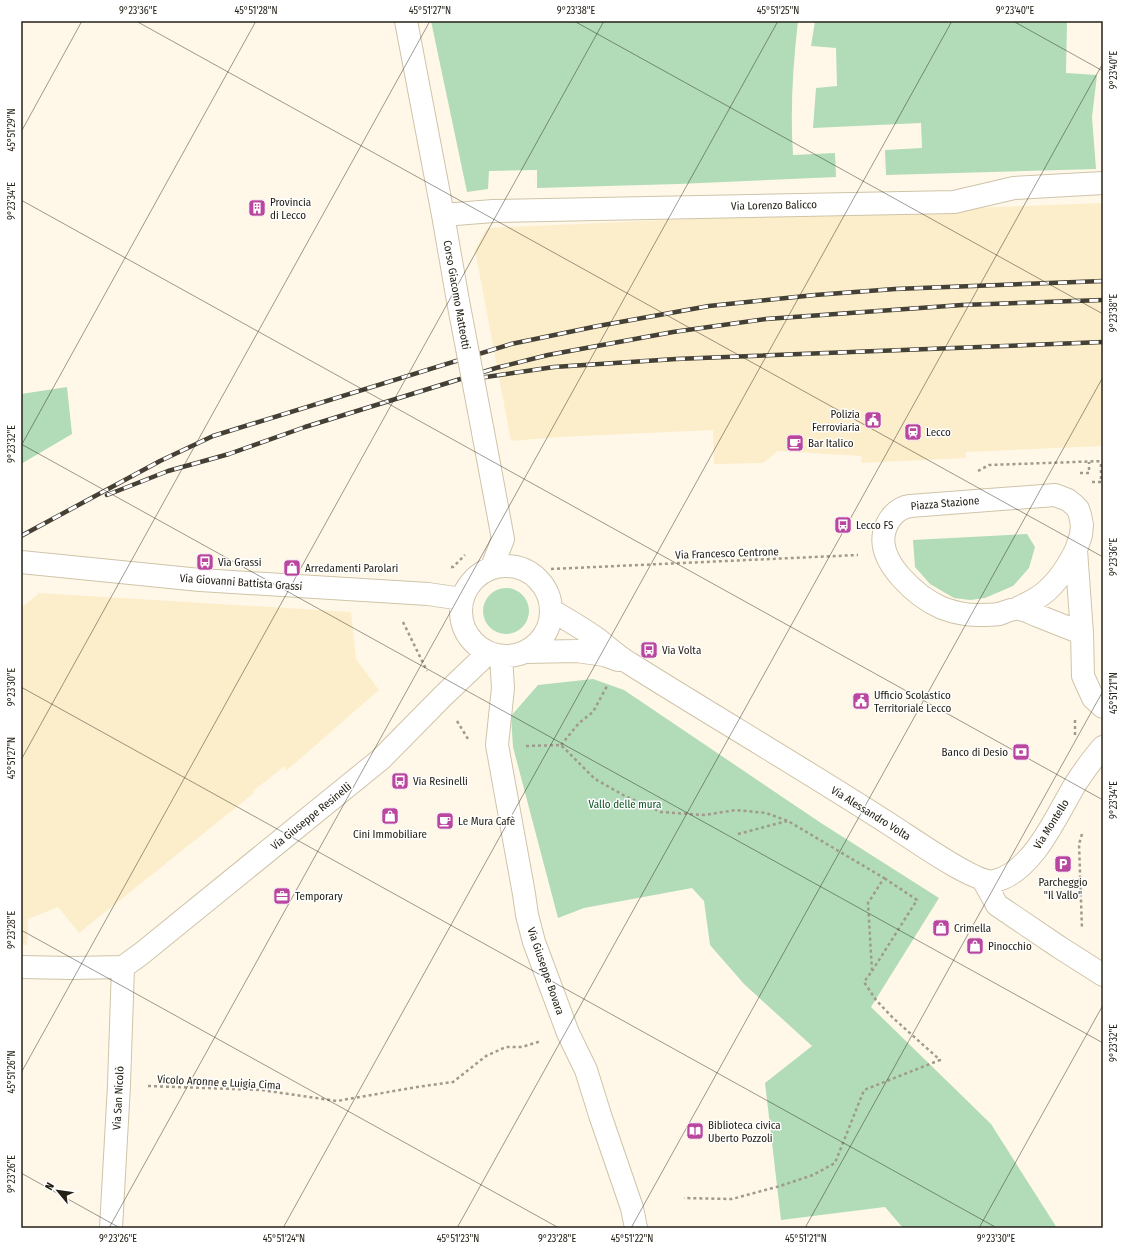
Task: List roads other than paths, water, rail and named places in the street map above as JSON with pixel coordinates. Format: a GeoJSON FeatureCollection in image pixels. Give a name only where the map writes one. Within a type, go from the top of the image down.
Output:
{"type":"FeatureCollection","features":[{"type":"Feature","properties":{"kind":"street","name":"Corso Giacomo Matteotti"},"geometry":{"type":"LineString","coordinates":[[406,21],[503,539],[492,567]]}},
{"type":"Feature","properties":{"kind":"street","name":"Via Lorenzo Balicco"},"geometry":{"type":"LineString","coordinates":[[443,215],[494,211],[954,202],[1014,188],[1103,183]]}},
{"type":"Feature","properties":{"kind":"street","name":"Piazza Stazione"},"geometry":{"type":"LineString","coordinates":[[1055,495],[1068,500],[1078,509],[1082,525],[1081,535],[1076,550],[1068,566],[1057,580],[1038,597],[1018,608],[997,614],[977,615],[958,613],[941,607],[916,592],[901,578],[886,554],[883,539],[888,523],[896,511],[903,507],[1055,495]]}},
{"type":"Feature","properties":{"kind":"street","name":"Piazza Stazione"},"geometry":{"type":"LineString","coordinates":[[1076,550],[1082,632],[1083,676],[1092,698],[1103,707]]}},
{"type":"Feature","properties":{"kind":"street","name":"Via Giovanni Battista Grassi"},"geometry":{"type":"LineString","coordinates":[[31,563],[200,580],[428,594],[462,599]]}},
{"type":"Feature","properties":{"kind":"street"},"geometry":{"type":"LineString","coordinates":[[492,567],[516,567],[528,571],[537,578],[545,588],[549,599],[551,610],[549,623],[544,635],[536,645],[526,652],[514,656],[495,655],[477,647],[468,637],[463,625],[460,612],[462,599],[466,589],[482,572],[492,567]]}},
{"type":"Feature","properties":{"kind":"street"},"geometry":{"type":"LineString","coordinates":[[1018,608],[1082,632]]}},
{"type":"Feature","properties":{"kind":"street","name":"Via Alessandro Volta"},"geometry":{"type":"LineString","coordinates":[[551,610],[594,637],[628,663],[813,777],[934,854],[969,874],[983,880]]}},
{"type":"Feature","properties":{"kind":"street","name":"Via Alessandro Volta"},"geometry":{"type":"LineString","coordinates":[[526,652],[577,651],[604,655],[628,663]]}},
{"type":"Feature","properties":{"kind":"street","name":"Via Giuseppe Resinelli"},"geometry":{"type":"LineString","coordinates":[[122,967],[141,954],[381,759],[443,696],[495,655]]}},
{"type":"Feature","properties":{"kind":"street","name":"Via Giuseppe Bovara"},"geometry":{"type":"LineString","coordinates":[[495,655],[503,688],[497,745],[527,915],[532,935],[568,1033],[586,1070],[632,1208],[636,1228]]}},
{"type":"Feature","properties":{"kind":"street","name":"Via Montello"},"geometry":{"type":"LineString","coordinates":[[983,880],[993,882],[1004,878],[1019,868],[1034,852],[1048,832],[1076,784],[1103,746]]}},
{"type":"Feature","properties":{"kind":"street"},"geometry":{"type":"LineString","coordinates":[[983,880],[997,905],[1103,975]]}},
{"type":"Feature","properties":{"kind":"street"},"geometry":{"type":"LineString","coordinates":[[21,967],[122,967]]}},
{"type":"Feature","properties":{"kind":"street","name":"Via San Nicolò"},"geometry":{"type":"LineString","coordinates":[[112,1228],[119,1085],[122,967]]}},
{"type":"Feature","properties":{"kind":"railway"},"geometry":{"type":"LineString","coordinates":[[21,536],[160,461],[213,436],[511,344],[598,326],[709,306],[815,295],[895,289],[1103,281]]}},
{"type":"Feature","properties":{"kind":"railway"},"geometry":{"type":"LineString","coordinates":[[107,495],[168,471],[229,454],[305,427],[496,368],[548,355],[673,332],[766,319],[962,305],[1103,300]]}},
{"type":"Feature","properties":{"kind":"railway"},"geometry":{"type":"LineString","coordinates":[[479,378],[554,367],[676,359],[1103,342]]}},
{"type":"Feature","properties":{"kind":"place","name":"Provincia di Lecco"},"geometry":{"type":"Point","coordinates":[257,208]}},
{"type":"Feature","properties":{"kind":"place","name":"Polizia Ferroviaria"},"geometry":{"type":"Point","coordinates":[873,420]}},
{"type":"Feature","properties":{"kind":"place","name":"Lecco"},"geometry":{"type":"Point","coordinates":[913,432]}},
{"type":"Feature","properties":{"kind":"place","name":"Bar Italico"},"geometry":{"type":"Point","coordinates":[795,443]}},
{"type":"Feature","properties":{"kind":"place","name":"Lecco FS"},"geometry":{"type":"Point","coordinates":[843,525]}},
{"type":"Feature","properties":{"kind":"place","name":"Via Grassi"},"geometry":{"type":"Point","coordinates":[205,562]}},
{"type":"Feature","properties":{"kind":"place","name":"Arredamenti Parolari"},"geometry":{"type":"Point","coordinates":[292,568]}},
{"type":"Feature","properties":{"kind":"place","name":"Via Volta"},"geometry":{"type":"Point","coordinates":[649,650]}},
{"type":"Feature","properties":{"kind":"place","name":"Ufficio Scolastico Territoriale Lecco"},"geometry":{"type":"Point","coordinates":[861,701]}},
{"type":"Feature","properties":{"kind":"place","name":"Banco di Desio"},"geometry":{"type":"Point","coordinates":[1021,752]}},
{"type":"Feature","properties":{"kind":"place","name":"Via Resinelli"},"geometry":{"type":"Point","coordinates":[400,781]}},
{"type":"Feature","properties":{"kind":"place","name":"Cini Immobiliare"},"geometry":{"type":"Point","coordinates":[390,816]}},
{"type":"Feature","properties":{"kind":"place","name":"Le Mura Cafè"},"geometry":{"type":"Point","coordinates":[445,821]}},
{"type":"Feature","properties":{"kind":"place","name":"Parcheggio \"Il Vallo\""},"geometry":{"type":"Point","coordinates":[1063,864]}},
{"type":"Feature","properties":{"kind":"place","name":"Temporary"},"geometry":{"type":"Point","coordinates":[282,896]}},
{"type":"Feature","properties":{"kind":"place","name":"Crimella"},"geometry":{"type":"Point","coordinates":[941,928]}},
{"type":"Feature","properties":{"kind":"place","name":"Pinocchio"},"geometry":{"type":"Point","coordinates":[975,946]}},
{"type":"Feature","properties":{"kind":"place","name":"Biblioteca civica Uberto Pozzoli"},"geometry":{"type":"Point","coordinates":[695,1131]}},
{"type":"Feature","properties":{"kind":"park label","name":"Vallo delle mura"},"geometry":{"type":"Point","coordinates":[625,804]}}]}
